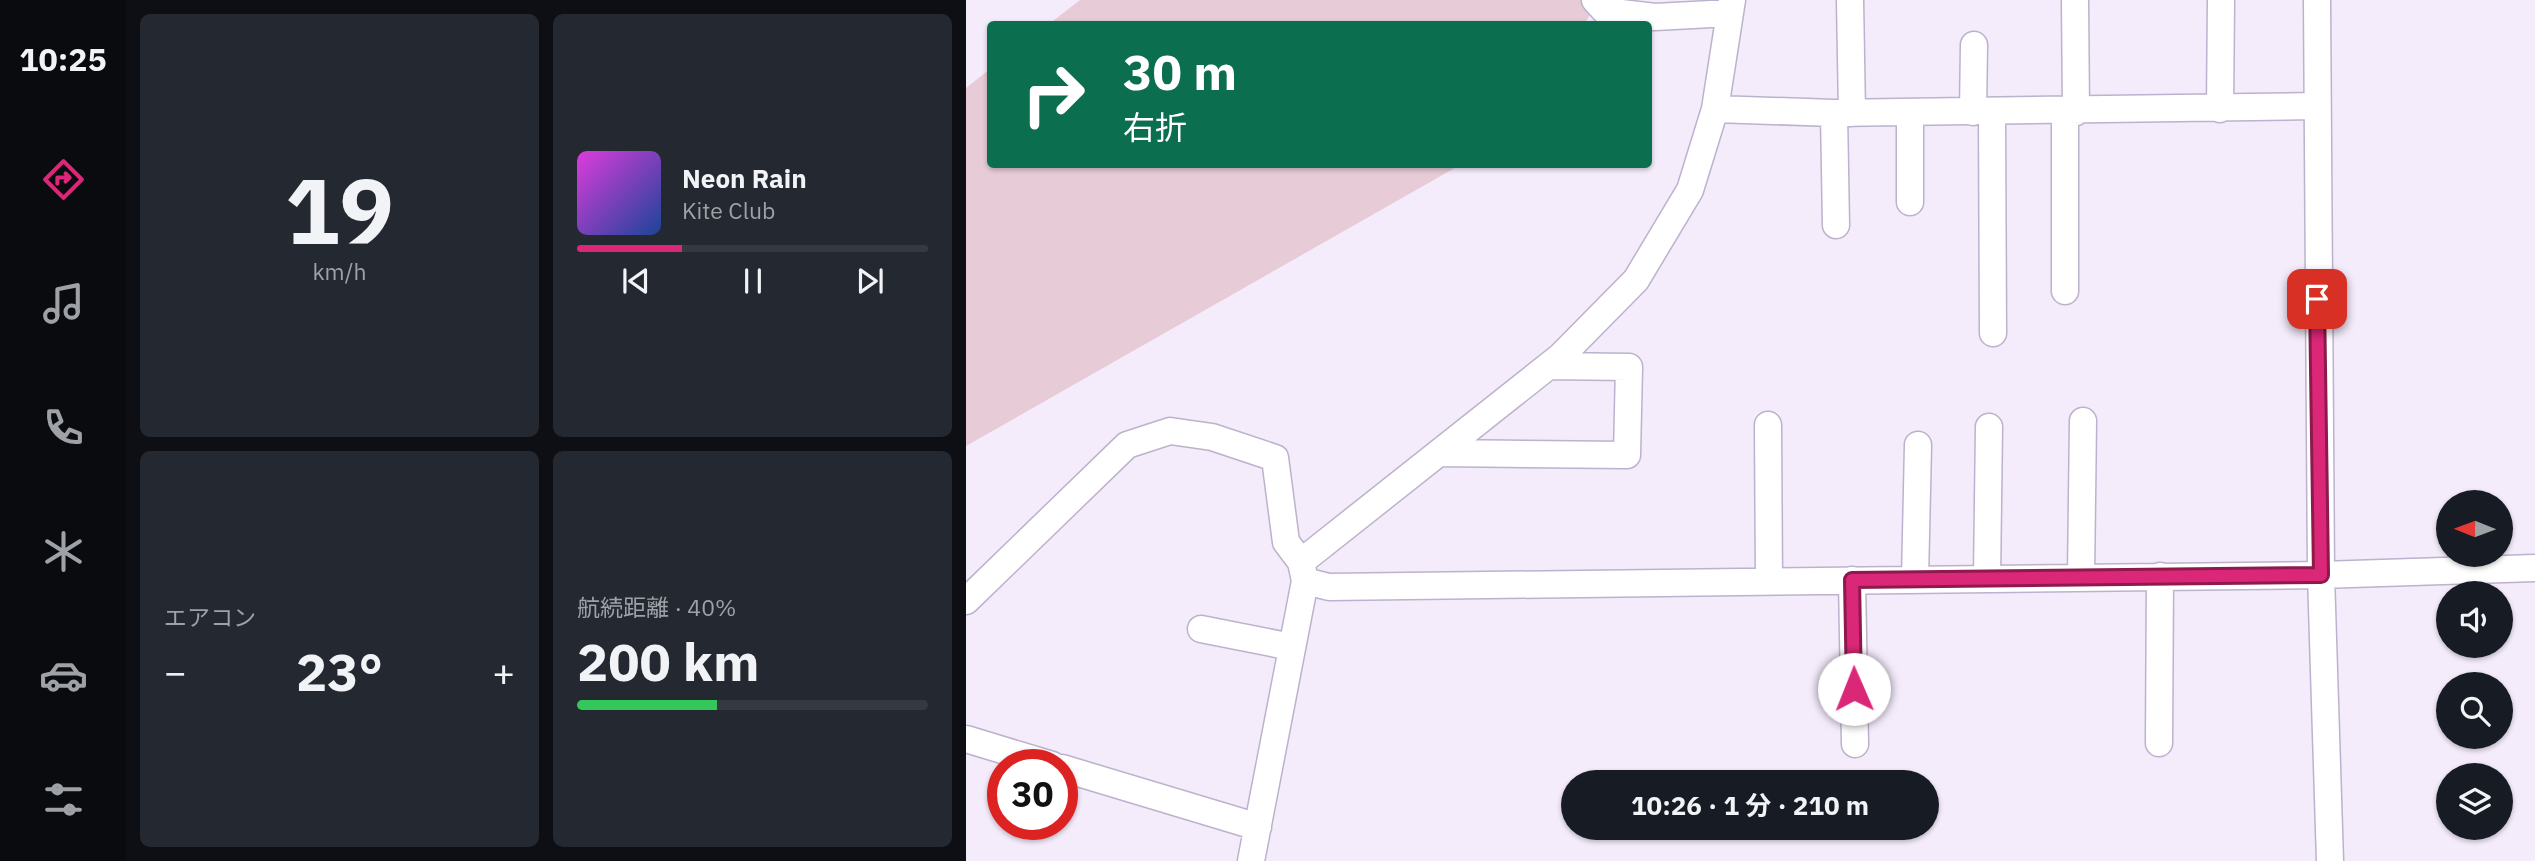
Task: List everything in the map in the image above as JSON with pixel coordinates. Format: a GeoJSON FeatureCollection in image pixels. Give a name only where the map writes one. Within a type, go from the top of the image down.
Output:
{"type":"FeatureCollection","features":[{"type":"Feature","properties":{"kind":"street"},"geometry":{"type":"LineString","coordinates":[[1251,861],[1292,647],[1303,572],[1440,453],[1549,366],[1636,280],[1689,190],[1715,109],[1731,6],[1655,17],[1605,11],[1595,0]]}},
{"type":"Feature","properties":{"kind":"street"},"geometry":{"type":"LineString","coordinates":[[1836,225],[1850,0]]}},
{"type":"Feature","properties":{"kind":"street"},"geometry":{"type":"LineString","coordinates":[[2065,291],[2075,0]]}},
{"type":"Feature","properties":{"kind":"street"},"geometry":{"type":"LineString","coordinates":[[2220,108],[2221,0]]}},
{"type":"Feature","properties":{"kind":"street"},"geometry":{"type":"LineString","coordinates":[[2316,0],[2321,575],[2330,861]]}},
{"type":"Feature","properties":{"kind":"street"},"geometry":{"type":"LineString","coordinates":[[1974,45],[1983,112],[1993,332]]}},
{"type":"Feature","properties":{"kind":"street"},"geometry":{"type":"LineString","coordinates":[[1715,109],[1910,113],[2315,106]]}},
{"type":"Feature","properties":{"kind":"street"},"geometry":{"type":"LineString","coordinates":[[1910,113],[1910,202]]}},
{"type":"Feature","properties":{"kind":"street"},"geometry":{"type":"LineString","coordinates":[[1440,453],[1628,455],[1629,367],[1549,366]]}},
{"type":"Feature","properties":{"kind":"street"},"geometry":{"type":"LineString","coordinates":[[2081,577],[2083,421]]}},
{"type":"Feature","properties":{"kind":"street"},"geometry":{"type":"LineString","coordinates":[[1768,425],[1769,581]]}},
{"type":"Feature","properties":{"kind":"street"},"geometry":{"type":"LineString","coordinates":[[1987,578],[1989,427]]}},
{"type":"Feature","properties":{"kind":"street"},"geometry":{"type":"LineString","coordinates":[[966,601],[1127,445],[1170,431],[1212,437],[1275,458],[1286,542],[1303,572],[1329,587],[2321,575],[2535,568]]}},
{"type":"Feature","properties":{"kind":"street"},"geometry":{"type":"LineString","coordinates":[[1915,579],[1919,445]]}},
{"type":"Feature","properties":{"kind":"street"},"geometry":{"type":"LineString","coordinates":[[2159,743],[2160,576]]}},
{"type":"Feature","properties":{"kind":"street"},"geometry":{"type":"LineString","coordinates":[[1852,580],[1855,744]]}},
{"type":"Feature","properties":{"kind":"street"},"geometry":{"type":"LineString","coordinates":[[1201,629],[1292,647]]}},
{"type":"Feature","properties":{"kind":"street"},"geometry":{"type":"LineString","coordinates":[[966,739],[999,749]]}},
{"type":"Feature","properties":{"kind":"street"},"geometry":{"type":"LineString","coordinates":[[1078,773],[1258,827]]}},
{"type":"Feature","properties":{"kind":"shaded area"},"geometry":{"type":"Polygon","coordinates":[[[1080,0],[1600,0],[1586,21],[1053,21],[1080,0]]]}},
{"type":"Feature","properties":{"kind":"shaded area"},"geometry":{"type":"Polygon","coordinates":[[[987,71],[987,168],[1455,168],[966,446],[966,88],[987,71]]]}},
{"type":"Feature","properties":{"kind":"route"},"geometry":{"type":"LineString","coordinates":[[1854,689],[1852,580],[2321,575],[2317,299]]}}]}
